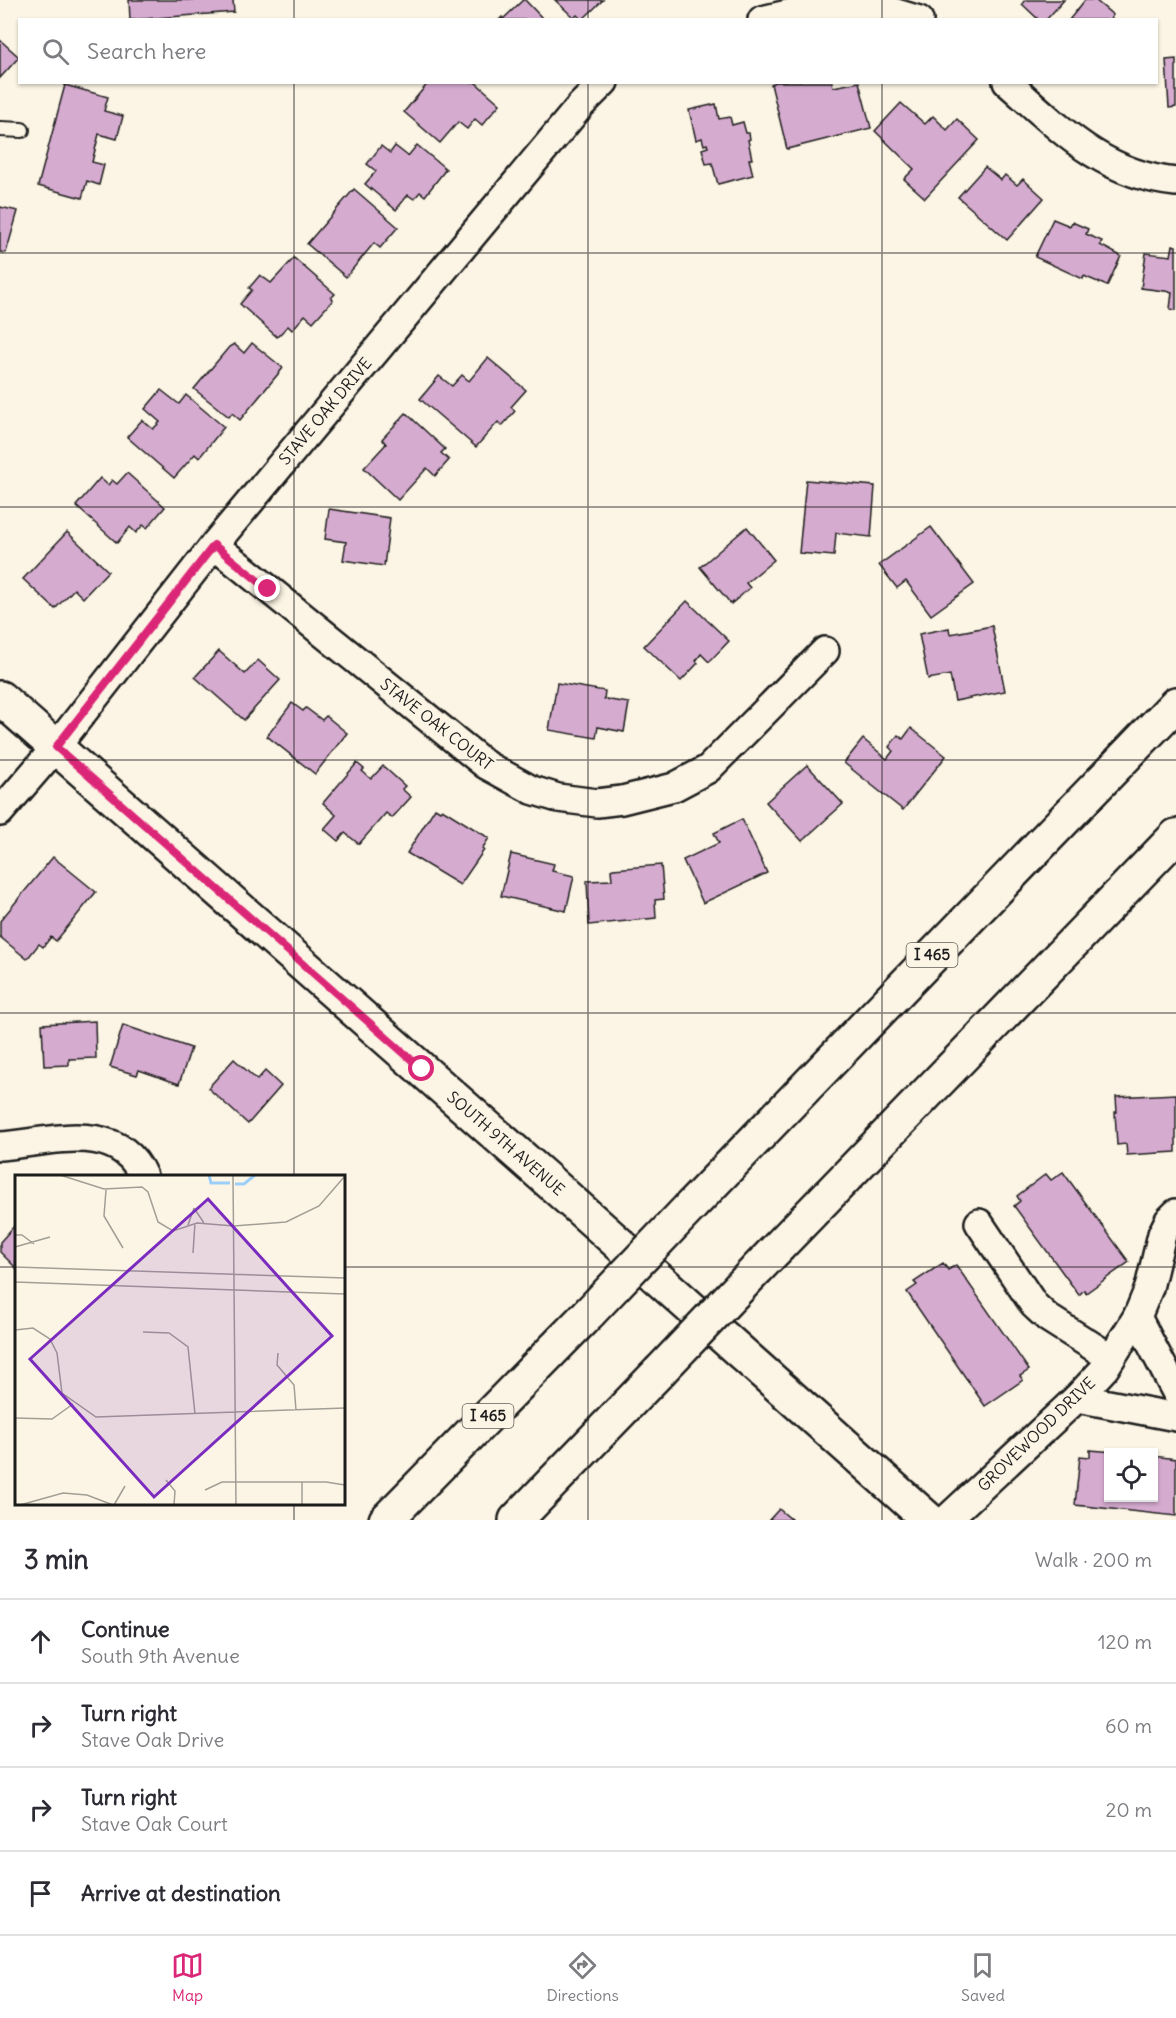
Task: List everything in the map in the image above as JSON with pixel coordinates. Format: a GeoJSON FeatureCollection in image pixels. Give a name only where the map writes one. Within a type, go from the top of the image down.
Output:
{"type":"FeatureCollection","features":[{"type":"Feature","properties":{"kind":"main road","name":"SOUTH 9TH AVENUE"},"geometry":{"type":"LineString","coordinates":[[0,698],[552,1184],[929,1520]]}},
{"type":"Feature","properties":{"kind":"main road","name":"I 465"},"geometry":{"type":"LineString","coordinates":[[386,1520],[590,1312],[1176,704]]}},
{"type":"Feature","properties":{"kind":"main road"},"geometry":{"type":"LineString","coordinates":[[516,1520],[1176,836]]}},
{"type":"Feature","properties":{"kind":"street"},"geometry":{"type":"LineString","coordinates":[[771,12],[822,6],[876,7],[912,18]]}},
{"type":"Feature","properties":{"kind":"street","name":"STAVE OAK DRIVE"},"geometry":{"type":"LineString","coordinates":[[0,812],[56,747],[214,545],[581,105],[602,84]]}},
{"type":"Feature","properties":{"kind":"street"},"geometry":{"type":"LineString","coordinates":[[1009,84],[1088,151],[1122,169],[1160,181],[1176,182]]}},
{"type":"Feature","properties":{"kind":"street","name":"STAVE OAK COURT"},"geometry":{"type":"LineString","coordinates":[[214,545],[486,765],[532,790],[558,798],[597,802],[622,800],[674,788],[708,769],[825,651]]}},
{"type":"Feature","properties":{"kind":"street"},"geometry":{"type":"LineString","coordinates":[[0,1146],[74,1137],[101,1142],[123,1151],[137,1163],[143,1175]]}},
{"type":"Feature","properties":{"kind":"street","name":"GROVEWOOD DRIVE"},"geometry":{"type":"LineString","coordinates":[[946,1520],[1077,1398],[1105,1368],[1137,1317],[1149,1288],[1162,1234],[1169,1220],[1176,1213]]}},
{"type":"Feature","properties":{"kind":"street"},"geometry":{"type":"LineString","coordinates":[[979,1222],[1039,1310],[1111,1358]]}},
{"type":"Feature","properties":{"kind":"street"},"geometry":{"type":"LineString","coordinates":[[1137,1317],[1176,1392]]}},
{"type":"Feature","properties":{"kind":"street"},"geometry":{"type":"LineString","coordinates":[[1077,1398],[1176,1417]]}},
{"type":"Feature","properties":{"kind":"lane"},"geometry":{"type":"LineString","coordinates":[[0,129],[22,130]]}},
{"type":"Feature","properties":{"kind":"building"},"geometry":{"type":"Polygon","coordinates":[[[129,0],[233,0],[234,12],[130,18],[129,0]]]}},
{"type":"Feature","properties":{"kind":"building"},"geometry":{"type":"Polygon","coordinates":[[[525,0],[542,18],[504,18],[525,0]]]}},
{"type":"Feature","properties":{"kind":"building"},"geometry":{"type":"Polygon","coordinates":[[[555,0],[603,0],[584,18],[577,15],[574,18],[555,0]]]}},
{"type":"Feature","properties":{"kind":"building"},"geometry":{"type":"Polygon","coordinates":[[[1025,0],[1064,0],[1048,18],[1037,18],[1022,4],[1025,0]]]}},
{"type":"Feature","properties":{"kind":"building"},"geometry":{"type":"Polygon","coordinates":[[[1085,0],[1095,0],[1113,15],[1111,18],[1071,18],[1085,0]]]}},
{"type":"Feature","properties":{"kind":"building"},"geometry":{"type":"Polygon","coordinates":[[[0,40],[18,58],[0,78],[0,40]]]}},
{"type":"Feature","properties":{"kind":"building"},"geometry":{"type":"Polygon","coordinates":[[[1176,59],[1176,107],[1169,108],[1166,60],[1176,59]]]}},
{"type":"Feature","properties":{"kind":"building"},"geometry":{"type":"Polygon","coordinates":[[[427,84],[477,84],[500,104],[482,125],[475,119],[467,129],[458,122],[440,143],[404,112],[427,84]]]}},
{"type":"Feature","properties":{"kind":"building"},"geometry":{"type":"Polygon","coordinates":[[[771,84],[832,84],[833,87],[860,84],[871,128],[787,149],[771,84]]]}},
{"type":"Feature","properties":{"kind":"building"},"geometry":{"type":"Polygon","coordinates":[[[65,85],[108,97],[104,111],[123,116],[117,139],[99,134],[92,162],[104,165],[99,185],[87,181],[82,198],[38,186],[65,85]]]}},
{"type":"Feature","properties":{"kind":"building"},"geometry":{"type":"Polygon","coordinates":[[[901,103],[925,124],[933,116],[947,130],[957,119],[979,140],[925,198],[904,179],[914,169],[875,131],[901,103]]]}},
{"type":"Feature","properties":{"kind":"building"},"geometry":{"type":"Polygon","coordinates":[[[716,104],[719,119],[730,117],[732,125],[743,122],[746,133],[749,133],[752,159],[749,159],[753,175],[718,184],[712,163],[706,164],[702,149],[708,147],[707,144],[704,145],[702,138],[696,140],[689,110],[716,104]]]}},
{"type":"Feature","properties":{"kind":"building"},"geometry":{"type":"Polygon","coordinates":[[[417,145],[446,169],[425,196],[420,192],[414,199],[408,195],[396,210],[365,184],[376,171],[367,164],[381,146],[390,153],[395,146],[408,156],[417,145]]]}},
{"type":"Feature","properties":{"kind":"building"},"geometry":{"type":"Polygon","coordinates":[[[985,167],[1001,180],[1005,175],[1017,185],[1023,179],[1044,198],[1007,240],[958,197],[985,167]]]}},
{"type":"Feature","properties":{"kind":"building"},"geometry":{"type":"Polygon","coordinates":[[[354,189],[398,227],[380,248],[374,243],[346,277],[307,244],[354,189]]]}},
{"type":"Feature","properties":{"kind":"building"},"geometry":{"type":"Polygon","coordinates":[[[0,207],[18,211],[6,253],[0,252],[0,207]]]}},
{"type":"Feature","properties":{"kind":"building"},"geometry":{"type":"Polygon","coordinates":[[[1053,219],[1070,226],[1072,222],[1088,229],[1086,234],[1102,241],[1100,245],[1121,256],[1107,286],[1084,276],[1083,279],[1035,257],[1053,219]]]}},
{"type":"Feature","properties":{"kind":"building"},"geometry":{"type":"Polygon","coordinates":[[[1173,245],[1176,246],[1176,310],[1170,309],[1172,292],[1141,288],[1146,253],[1171,256],[1173,245]]]}},
{"type":"Feature","properties":{"kind":"building"},"geometry":{"type":"Polygon","coordinates":[[[294,258],[335,294],[331,298],[333,300],[313,322],[305,315],[292,330],[288,326],[277,337],[240,304],[252,290],[249,288],[260,275],[271,283],[294,258]]]}},
{"type":"Feature","properties":{"kind":"building"},"geometry":{"type":"Polygon","coordinates":[[[252,343],[283,368],[240,420],[232,413],[229,417],[194,389],[229,347],[234,344],[244,353],[252,343]]]}},
{"type":"Feature","properties":{"kind":"building"},"geometry":{"type":"Polygon","coordinates":[[[488,358],[526,390],[511,407],[515,411],[502,426],[498,422],[476,447],[420,399],[439,376],[452,386],[462,375],[469,381],[488,358]]]}},
{"type":"Feature","properties":{"kind":"building"},"geometry":{"type":"Polygon","coordinates":[[[161,390],[179,404],[186,395],[224,427],[199,458],[195,454],[174,478],[127,437],[142,420],[153,429],[160,422],[145,409],[161,390]]]}},
{"type":"Feature","properties":{"kind":"building"},"geometry":{"type":"Polygon","coordinates":[[[406,413],[445,449],[441,453],[449,460],[435,476],[427,468],[398,500],[364,468],[386,444],[382,439],[406,413]]]}},
{"type":"Feature","properties":{"kind":"building"},"geometry":{"type":"Polygon","coordinates":[[[127,473],[165,507],[147,528],[143,525],[136,533],[130,527],[117,543],[76,506],[100,478],[108,485],[112,480],[117,484],[127,473]]]}},
{"type":"Feature","properties":{"kind":"building"},"geometry":{"type":"Polygon","coordinates":[[[806,480],[875,486],[871,537],[836,533],[834,556],[799,553],[806,480]]]}},
{"type":"Feature","properties":{"kind":"building"},"geometry":{"type":"Polygon","coordinates":[[[329,509],[390,518],[384,566],[343,560],[346,542],[325,539],[329,509]]]}},
{"type":"Feature","properties":{"kind":"building"},"geometry":{"type":"Polygon","coordinates":[[[747,527],[774,560],[746,583],[750,588],[731,604],[700,567],[747,527]]]}},
{"type":"Feature","properties":{"kind":"building"},"geometry":{"type":"Polygon","coordinates":[[[931,527],[974,584],[931,615],[906,581],[897,588],[879,565],[931,527]]]}},
{"type":"Feature","properties":{"kind":"building"},"geometry":{"type":"Polygon","coordinates":[[[67,532],[108,571],[83,598],[74,589],[55,609],[23,579],[67,532]]]}},
{"type":"Feature","properties":{"kind":"building"},"geometry":{"type":"Polygon","coordinates":[[[687,601],[729,641],[709,662],[701,654],[696,661],[698,663],[681,681],[644,646],[687,601]]]}},
{"type":"Feature","properties":{"kind":"building"},"geometry":{"type":"Polygon","coordinates":[[[992,626],[1005,691],[955,701],[950,675],[928,679],[919,634],[949,628],[950,634],[992,626]]]}},
{"type":"Feature","properties":{"kind":"building"},"geometry":{"type":"Polygon","coordinates":[[[219,651],[245,674],[258,660],[280,680],[244,720],[195,677],[219,651]]]}},
{"type":"Feature","properties":{"kind":"building"},"geometry":{"type":"Polygon","coordinates":[[[557,683],[605,691],[604,699],[629,703],[624,732],[598,727],[596,738],[549,730],[557,683]]]}},
{"type":"Feature","properties":{"kind":"building"},"geometry":{"type":"Polygon","coordinates":[[[292,703],[303,711],[306,708],[322,720],[326,716],[347,733],[315,774],[267,736],[292,703]]]}},
{"type":"Feature","properties":{"kind":"building"},"geometry":{"type":"Polygon","coordinates":[[[911,728],[946,756],[903,810],[844,763],[863,739],[887,759],[893,751],[889,747],[898,735],[903,739],[911,728]]]}},
{"type":"Feature","properties":{"kind":"building"},"geometry":{"type":"Polygon","coordinates":[[[357,763],[371,779],[383,766],[405,786],[402,789],[411,797],[392,818],[386,813],[359,844],[345,833],[338,841],[324,829],[336,815],[323,803],[357,763]]]}},
{"type":"Feature","properties":{"kind":"building"},"geometry":{"type":"Polygon","coordinates":[[[807,765],[843,804],[802,841],[766,802],[807,765]]]}},
{"type":"Feature","properties":{"kind":"building"},"geometry":{"type":"Polygon","coordinates":[[[435,808],[440,811],[442,809],[489,838],[482,849],[484,850],[460,885],[407,853],[435,808]]]}},
{"type":"Feature","properties":{"kind":"building"},"geometry":{"type":"Polygon","coordinates":[[[742,819],[767,873],[703,903],[683,860],[719,843],[714,833],[742,819]]]}},
{"type":"Feature","properties":{"kind":"building"},"geometry":{"type":"Polygon","coordinates":[[[511,854],[554,864],[552,871],[574,876],[566,911],[501,896],[511,854]]]}},
{"type":"Feature","properties":{"kind":"building"},"geometry":{"type":"Polygon","coordinates":[[[53,857],[96,892],[56,941],[51,937],[43,947],[39,944],[27,959],[0,937],[0,921],[53,857]]]}},
{"type":"Feature","properties":{"kind":"building"},"geometry":{"type":"Polygon","coordinates":[[[661,865],[664,899],[655,900],[656,918],[589,925],[587,881],[612,880],[611,870],[613,869],[661,865]]]}},
{"type":"Feature","properties":{"kind":"building"},"geometry":{"type":"Polygon","coordinates":[[[95,1021],[96,1058],[69,1059],[69,1065],[44,1066],[42,1024],[95,1021]]]}},
{"type":"Feature","properties":{"kind":"building"},"geometry":{"type":"Polygon","coordinates":[[[123,1025],[191,1048],[179,1084],[139,1070],[137,1075],[110,1067],[123,1025]]]}},
{"type":"Feature","properties":{"kind":"building"},"geometry":{"type":"Polygon","coordinates":[[[234,1059],[257,1080],[265,1071],[281,1086],[248,1124],[208,1088],[234,1059]]]}},
{"type":"Feature","properties":{"kind":"building"},"geometry":{"type":"Polygon","coordinates":[[[1176,1094],[1176,1152],[1127,1155],[1126,1144],[1117,1145],[1116,1097],[1176,1094]]]}},
{"type":"Feature","properties":{"kind":"building"},"geometry":{"type":"Polygon","coordinates":[[[1063,1172],[1129,1262],[1086,1293],[1084,1290],[1079,1295],[1014,1206],[1020,1201],[1017,1196],[1046,1174],[1051,1180],[1063,1172]]]}},
{"type":"Feature","properties":{"kind":"building"},"geometry":{"type":"Polygon","coordinates":[[[15,1225],[15,1267],[0,1252],[0,1242],[15,1225]]]}},
{"type":"Feature","properties":{"kind":"building"},"geometry":{"type":"Polygon","coordinates":[[[943,1263],[948,1270],[956,1265],[1029,1370],[1020,1376],[1023,1380],[985,1406],[907,1292],[917,1285],[914,1282],[943,1263]]]}},
{"type":"Feature","properties":{"kind":"building"},"geometry":{"type":"Polygon","coordinates":[[[1090,1450],[1104,1451],[1104,1502],[1158,1502],[1158,1457],[1176,1459],[1176,1516],[1075,1505],[1080,1456],[1090,1457],[1090,1450]]]}},
{"type":"Feature","properties":{"kind":"building"},"geometry":{"type":"Polygon","coordinates":[[[779,1509],[792,1520],[769,1520],[779,1509]]]}},
{"type":"Feature","properties":{"kind":"route"},"geometry":{"type":"LineString","coordinates":[[268,589],[214,545],[56,747],[422,1069]]}}]}
